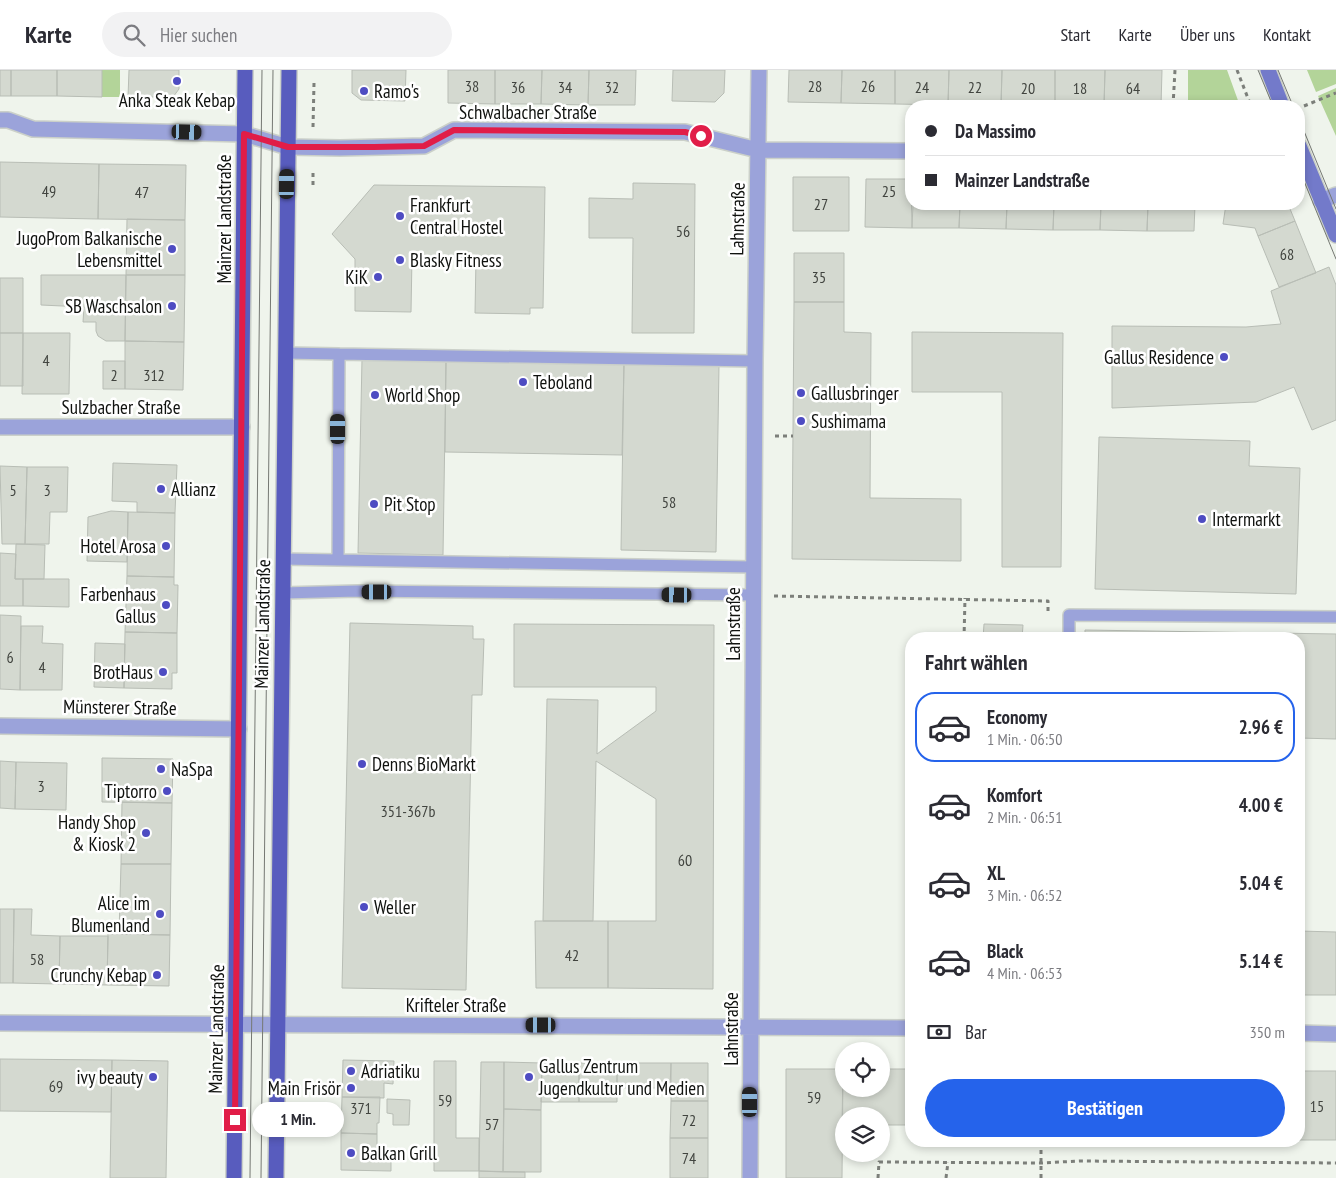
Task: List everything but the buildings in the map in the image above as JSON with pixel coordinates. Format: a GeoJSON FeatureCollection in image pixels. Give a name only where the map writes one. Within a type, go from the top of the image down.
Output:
{"type":"FeatureCollection","features":[{"type":"Feature","properties":{"kind":"main road","name":"Mainzer Landstraße"},"geometry":{"type":"LineString","coordinates":[[234,1178],[245,70]]}},
{"type":"Feature","properties":{"kind":"main road","name":"Mainzer Landstraße"},"geometry":{"type":"LineString","coordinates":[[276,1178],[288,70]]}},
{"type":"Feature","properties":{"kind":"street","name":"Lahnstraße"},"geometry":{"type":"LineString","coordinates":[[750,1178],[753,567],[759,70]]}},
{"type":"Feature","properties":{"kind":"street"},"geometry":{"type":"LineString","coordinates":[[1268,70],[1280,100]]}},
{"type":"Feature","properties":{"kind":"street","name":"Schwalbacher Straße"},"geometry":{"type":"LineString","coordinates":[[0,120],[8,120],[33,129],[244,134],[288,147],[424,146],[454,130],[492,130],[685,132],[758,150],[905,150]]}},
{"type":"Feature","properties":{"kind":"street"},"geometry":{"type":"LineString","coordinates":[[1305,161],[1336,235]]}},
{"type":"Feature","properties":{"kind":"street"},"geometry":{"type":"LineString","coordinates":[[1321,201],[1336,195]]}},
{"type":"Feature","properties":{"kind":"street","name":"Sulzbacher Straße"},"geometry":{"type":"LineString","coordinates":[[0,426],[242,427]]}},
{"type":"Feature","properties":{"kind":"street","name":"Münsterer Straße"},"geometry":{"type":"LineString","coordinates":[[0,726],[239,729]]}},
{"type":"Feature","properties":{"kind":"street","name":"Krifteler Straße"},"geometry":{"type":"LineString","coordinates":[[0,1023],[905,1028]]}},
{"type":"Feature","properties":{"kind":"street"},"geometry":{"type":"LineString","coordinates":[[1305,1033],[1336,1034]]}},
{"type":"Feature","properties":{"kind":"lane"},"geometry":{"type":"LineString","coordinates":[[285,353],[755,361]]}},
{"type":"Feature","properties":{"kind":"lane"},"geometry":{"type":"LineString","coordinates":[[338,560],[339,354]]}},
{"type":"Feature","properties":{"kind":"lane"},"geometry":{"type":"LineString","coordinates":[[283,560],[753,567]]}},
{"type":"Feature","properties":{"kind":"lane"},"geometry":{"type":"LineString","coordinates":[[282,593],[367,591],[754,595]]}},
{"type":"Feature","properties":{"kind":"lane"},"geometry":{"type":"LineString","coordinates":[[1069,632],[1069,615],[1336,617]]}},
{"type":"Feature","properties":{"kind":"path"},"geometry":{"type":"LineString","coordinates":[[1173,100],[1175,70]]}},
{"type":"Feature","properties":{"kind":"path"},"geometry":{"type":"LineString","coordinates":[[1237,70],[1249,100]]}},
{"type":"Feature","properties":{"kind":"path"},"geometry":{"type":"LineString","coordinates":[[1305,106],[1336,93]]}},
{"type":"Feature","properties":{"kind":"path"},"geometry":{"type":"LineString","coordinates":[[754,595],[1048,600],[1047,620]]}},
{"type":"Feature","properties":{"kind":"path"},"geometry":{"type":"LineString","coordinates":[[964,632],[965,598]]}},
{"type":"Feature","properties":{"kind":"path"},"geometry":{"type":"LineString","coordinates":[[1041,1147],[1041,1178]]}},
{"type":"Feature","properties":{"kind":"path"},"geometry":{"type":"LineString","coordinates":[[878,1178],[879,1162],[1041,1164],[1079,1161],[1336,1163]]}},
{"type":"Feature","properties":{"kind":"path"},"geometry":{"type":"LineString","coordinates":[[946,1178],[948,1162]]}},
{"type":"Feature","properties":{"kind":"green space"},"geometry":{"type":"Polygon","coordinates":[[[102,70],[120,70],[120,97],[102,97],[102,70]]]}},
{"type":"Feature","properties":{"kind":"green space"},"geometry":{"type":"Polygon","coordinates":[[[1188,70],[1227,70],[1238,100],[1188,100],[1188,70]]]}},
{"type":"Feature","properties":{"kind":"green space"},"geometry":{"type":"Polygon","coordinates":[[[1307,70],[1336,70],[1336,84],[1316,92],[1307,70]]]}},
{"type":"Feature","properties":{"kind":"green space"},"geometry":{"type":"Polygon","coordinates":[[[1336,88],[1336,136],[1318,96],[1336,88]]]}},
{"type":"Feature","properties":{"kind":"tram line"},"geometry":{"type":"LineString","coordinates":[[250,1178],[262,70]]}},
{"type":"Feature","properties":{"kind":"tram line"},"geometry":{"type":"LineString","coordinates":[[261,1178],[273,70]]}},
{"type":"Feature","properties":{"kind":"tram line"},"geometry":{"type":"LineString","coordinates":[[1258,70],[1270,100]]}},
{"type":"Feature","properties":{"kind":"tram line"},"geometry":{"type":"LineString","coordinates":[[1278,70],[1290,100]]}},
{"type":"Feature","properties":{"kind":"tram line"},"geometry":{"type":"LineString","coordinates":[[1305,134],[1336,209]]}},
{"type":"Feature","properties":{"kind":"tram line"},"geometry":{"type":"LineString","coordinates":[[1305,184],[1336,259]]}},
{"type":"Feature","properties":{"kind":"place","name":"Anka Steak Kebap"},"geometry":{"type":"Point","coordinates":[177,81]}},
{"type":"Feature","properties":{"kind":"place","name":"Ramo's"},"geometry":{"type":"Point","coordinates":[364,91]}},
{"type":"Feature","properties":{"kind":"place","name":"Frankfurt Central Hostel"},"geometry":{"type":"Point","coordinates":[400,216]}},
{"type":"Feature","properties":{"kind":"place","name":"JugoProm Balkanische Lebensmittel"},"geometry":{"type":"Point","coordinates":[172,249]}},
{"type":"Feature","properties":{"kind":"place","name":"Blasky Fitness"},"geometry":{"type":"Point","coordinates":[400,260]}},
{"type":"Feature","properties":{"kind":"place","name":"KiK"},"geometry":{"type":"Point","coordinates":[378,277]}},
{"type":"Feature","properties":{"kind":"place","name":"SB Waschsalon"},"geometry":{"type":"Point","coordinates":[172,306]}},
{"type":"Feature","properties":{"kind":"place","name":"Gallus Residence"},"geometry":{"type":"Point","coordinates":[1224,357]}},
{"type":"Feature","properties":{"kind":"place","name":"Teboland"},"geometry":{"type":"Point","coordinates":[523,382]}},
{"type":"Feature","properties":{"kind":"place","name":"Gallusbringer"},"geometry":{"type":"Point","coordinates":[801,393]}},
{"type":"Feature","properties":{"kind":"place","name":"World Shop"},"geometry":{"type":"Point","coordinates":[375,395]}},
{"type":"Feature","properties":{"kind":"place","name":"Sushimama"},"geometry":{"type":"Point","coordinates":[801,421]}},
{"type":"Feature","properties":{"kind":"place","name":"Allianz"},"geometry":{"type":"Point","coordinates":[161,489]}},
{"type":"Feature","properties":{"kind":"place","name":"Pit Stop"},"geometry":{"type":"Point","coordinates":[374,504]}},
{"type":"Feature","properties":{"kind":"place","name":"Intermarkt"},"geometry":{"type":"Point","coordinates":[1202,519]}},
{"type":"Feature","properties":{"kind":"place","name":"Hotel Arosa"},"geometry":{"type":"Point","coordinates":[166,546]}},
{"type":"Feature","properties":{"kind":"place","name":"Farbenhaus Gallus"},"geometry":{"type":"Point","coordinates":[166,605]}},
{"type":"Feature","properties":{"kind":"place","name":"BrotHaus"},"geometry":{"type":"Point","coordinates":[163,672]}},
{"type":"Feature","properties":{"kind":"place","name":"Denns BioMarkt"},"geometry":{"type":"Point","coordinates":[362,764]}},
{"type":"Feature","properties":{"kind":"place","name":"NaSpa"},"geometry":{"type":"Point","coordinates":[161,769]}},
{"type":"Feature","properties":{"kind":"place","name":"Tiptorro"},"geometry":{"type":"Point","coordinates":[167,791]}},
{"type":"Feature","properties":{"kind":"place","name":"Handy Shop & Kiosk 2"},"geometry":{"type":"Point","coordinates":[146,833]}},
{"type":"Feature","properties":{"kind":"place","name":"Weller"},"geometry":{"type":"Point","coordinates":[364,907]}},
{"type":"Feature","properties":{"kind":"place","name":"Alice im Blumenland"},"geometry":{"type":"Point","coordinates":[160,914]}},
{"type":"Feature","properties":{"kind":"place","name":"Crunchy Kebap"},"geometry":{"type":"Point","coordinates":[157,975]}},
{"type":"Feature","properties":{"kind":"place","name":"Adriatiku"},"geometry":{"type":"Point","coordinates":[351,1071]}},
{"type":"Feature","properties":{"kind":"place","name":"ivy beauty"},"geometry":{"type":"Point","coordinates":[153,1077]}},
{"type":"Feature","properties":{"kind":"place","name":"Gallus Zentrum Jugendkultur und Medien"},"geometry":{"type":"Point","coordinates":[529,1077]}},
{"type":"Feature","properties":{"kind":"place","name":"Main Frisör"},"geometry":{"type":"Point","coordinates":[351,1088]}},
{"type":"Feature","properties":{"kind":"place","name":"Balkan Grill"},"geometry":{"type":"Point","coordinates":[351,1153]}},
{"type":"Feature","properties":{"kind":"route"},"geometry":{"type":"LineString","coordinates":[[235,1120],[244,134],[288,147],[340,148],[424,146],[454,130],[685,132],[701,136]]}}]}
